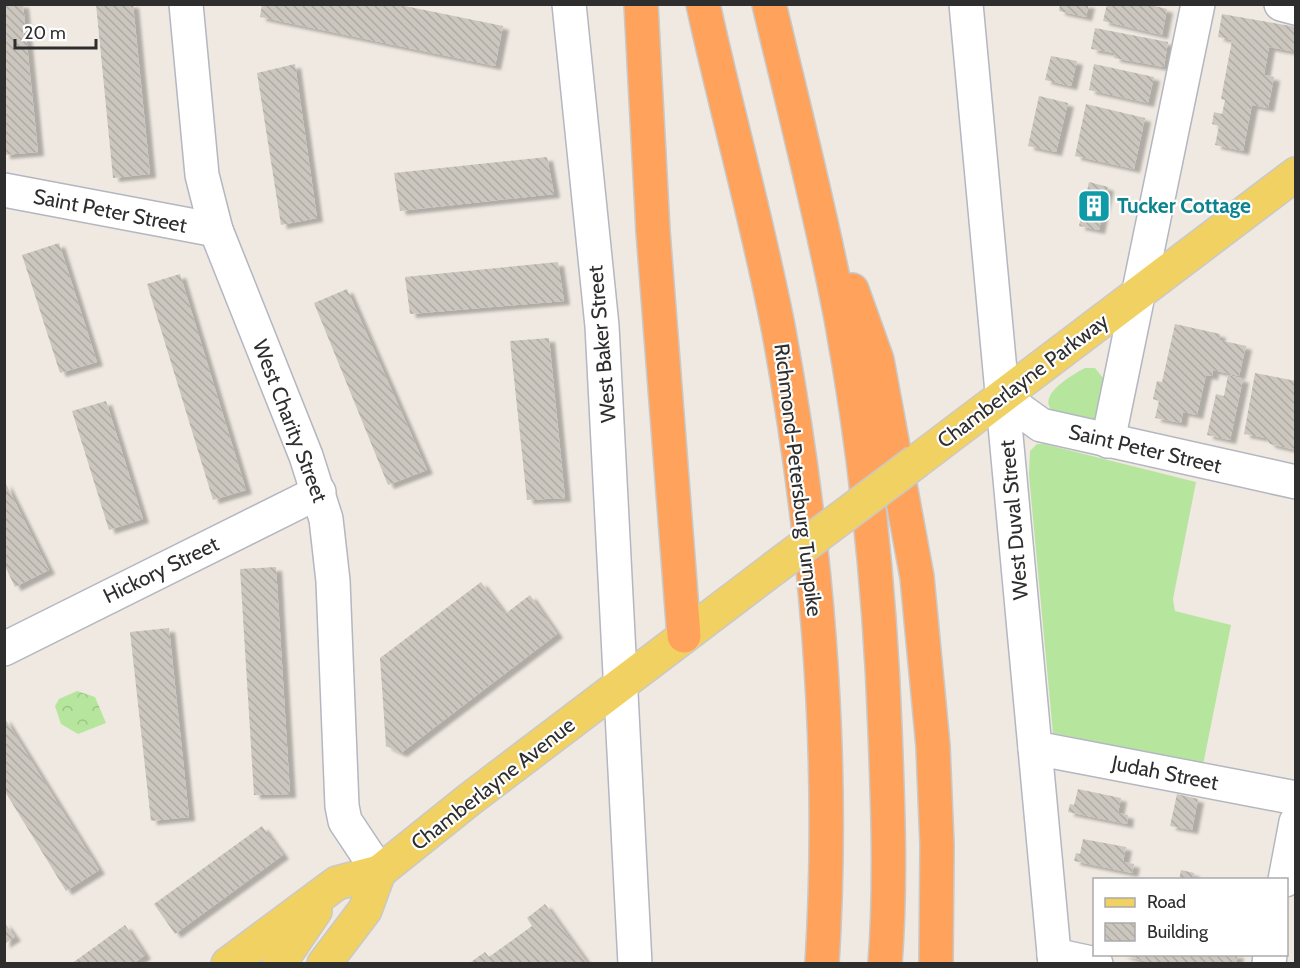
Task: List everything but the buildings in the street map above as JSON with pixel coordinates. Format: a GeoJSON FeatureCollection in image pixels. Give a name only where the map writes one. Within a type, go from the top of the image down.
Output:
{"type":"FeatureCollection","features":[{"type":"Feature","properties":{"kind":"highway"},"geometry":{"type":"LineString","coordinates":[[641,4],[653,231],[684,636]]}},
{"type":"Feature","properties":{"kind":"highway","name":"Richmond-Petersburg Turnpike"},"geometry":{"type":"LineString","coordinates":[[703,4],[759,238],[779,333],[802,478],[816,611],[825,759],[822,963]]}},
{"type":"Feature","properties":{"kind":"highway"},"geometry":{"type":"LineString","coordinates":[[769,4],[840,317],[855,404],[875,562],[886,759],[888,858],[885,963]]}},
{"type":"Feature","properties":{"kind":"highway"},"geometry":{"type":"LineString","coordinates":[[808,170],[877,360],[917,577],[933,746],[937,845],[936,963]]}},
{"type":"Feature","properties":{"kind":"main road","name":"Chamberlayne Parkway"},"geometry":{"type":"LineString","coordinates":[[750,586],[1296,174]]}},
{"type":"Feature","properties":{"kind":"main road","name":"Chamberlayne Avenue"},"geometry":{"type":"LineString","coordinates":[[228,963],[337,883],[379,872],[750,586]]}},
{"type":"Feature","properties":{"kind":"main road"},"geometry":{"type":"LineString","coordinates":[[324,963],[365,910],[379,872]]}},
{"type":"Feature","properties":{"kind":"main road"},"geometry":{"type":"LineString","coordinates":[[279,963],[337,883]]}},
{"type":"Feature","properties":{"kind":"street","name":"West Charity Street"},"geometry":{"type":"LineString","coordinates":[[186,4],[202,175],[216,230],[319,492],[331,548],[342,806],[345,821],[379,872]]}},
{"type":"Feature","properties":{"kind":"street","name":"West Baker Street"},"geometry":{"type":"LineString","coordinates":[[569,4],[602,326],[635,963]]}},
{"type":"Feature","properties":{"kind":"street","name":"West Duval Street"},"geometry":{"type":"LineString","coordinates":[[966,4],[1055,959]]}},
{"type":"Feature","properties":{"kind":"street"},"geometry":{"type":"LineString","coordinates":[[1108,441],[1198,4]]}},
{"type":"Feature","properties":{"kind":"street"},"geometry":{"type":"LineString","coordinates":[[1281,4],[1296,8]]}},
{"type":"Feature","properties":{"kind":"street","name":"Saint Peter Street"},"geometry":{"type":"LineString","coordinates":[[4,190],[216,230]]}},
{"type":"Feature","properties":{"kind":"street","name":"Saint Peter Street"},"geometry":{"type":"LineString","coordinates":[[1002,397],[1041,425],[1296,482]]}},
{"type":"Feature","properties":{"kind":"street","name":"Hickory Street"},"geometry":{"type":"LineString","coordinates":[[4,649],[319,492]]}},
{"type":"Feature","properties":{"kind":"street","name":"Judah Street"},"geometry":{"type":"LineString","coordinates":[[1035,748],[1296,798]]}},
{"type":"Feature","properties":{"kind":"street"},"geometry":{"type":"LineString","coordinates":[[1285,878],[1296,822]]}},
{"type":"Feature","properties":{"kind":"street"},"geometry":{"type":"LineString","coordinates":[[1055,959],[1096,963]]}},
{"type":"Feature","properties":{"kind":"green space"},"geometry":{"type":"Polygon","coordinates":[[[1085,368],[1095,368],[1104,379],[1099,424],[1067,418],[1050,408],[1051,394],[1056,388],[1085,368]]]}},
{"type":"Feature","properties":{"kind":"green space"},"geometry":{"type":"Polygon","coordinates":[[[1037,444],[1196,482],[1173,599],[1175,611],[1231,625],[1203,765],[1053,733],[1029,475],[1030,451],[1037,444]]]}},
{"type":"Feature","properties":{"kind":"green space"},"geometry":{"type":"Polygon","coordinates":[[[77,691],[95,697],[106,723],[78,734],[61,724],[55,706],[59,699],[77,691]]]}},
{"type":"Feature","properties":{"kind":"place","name":"Tucker Cottage"},"geometry":{"type":"Point","coordinates":[1094,206]}}]}
